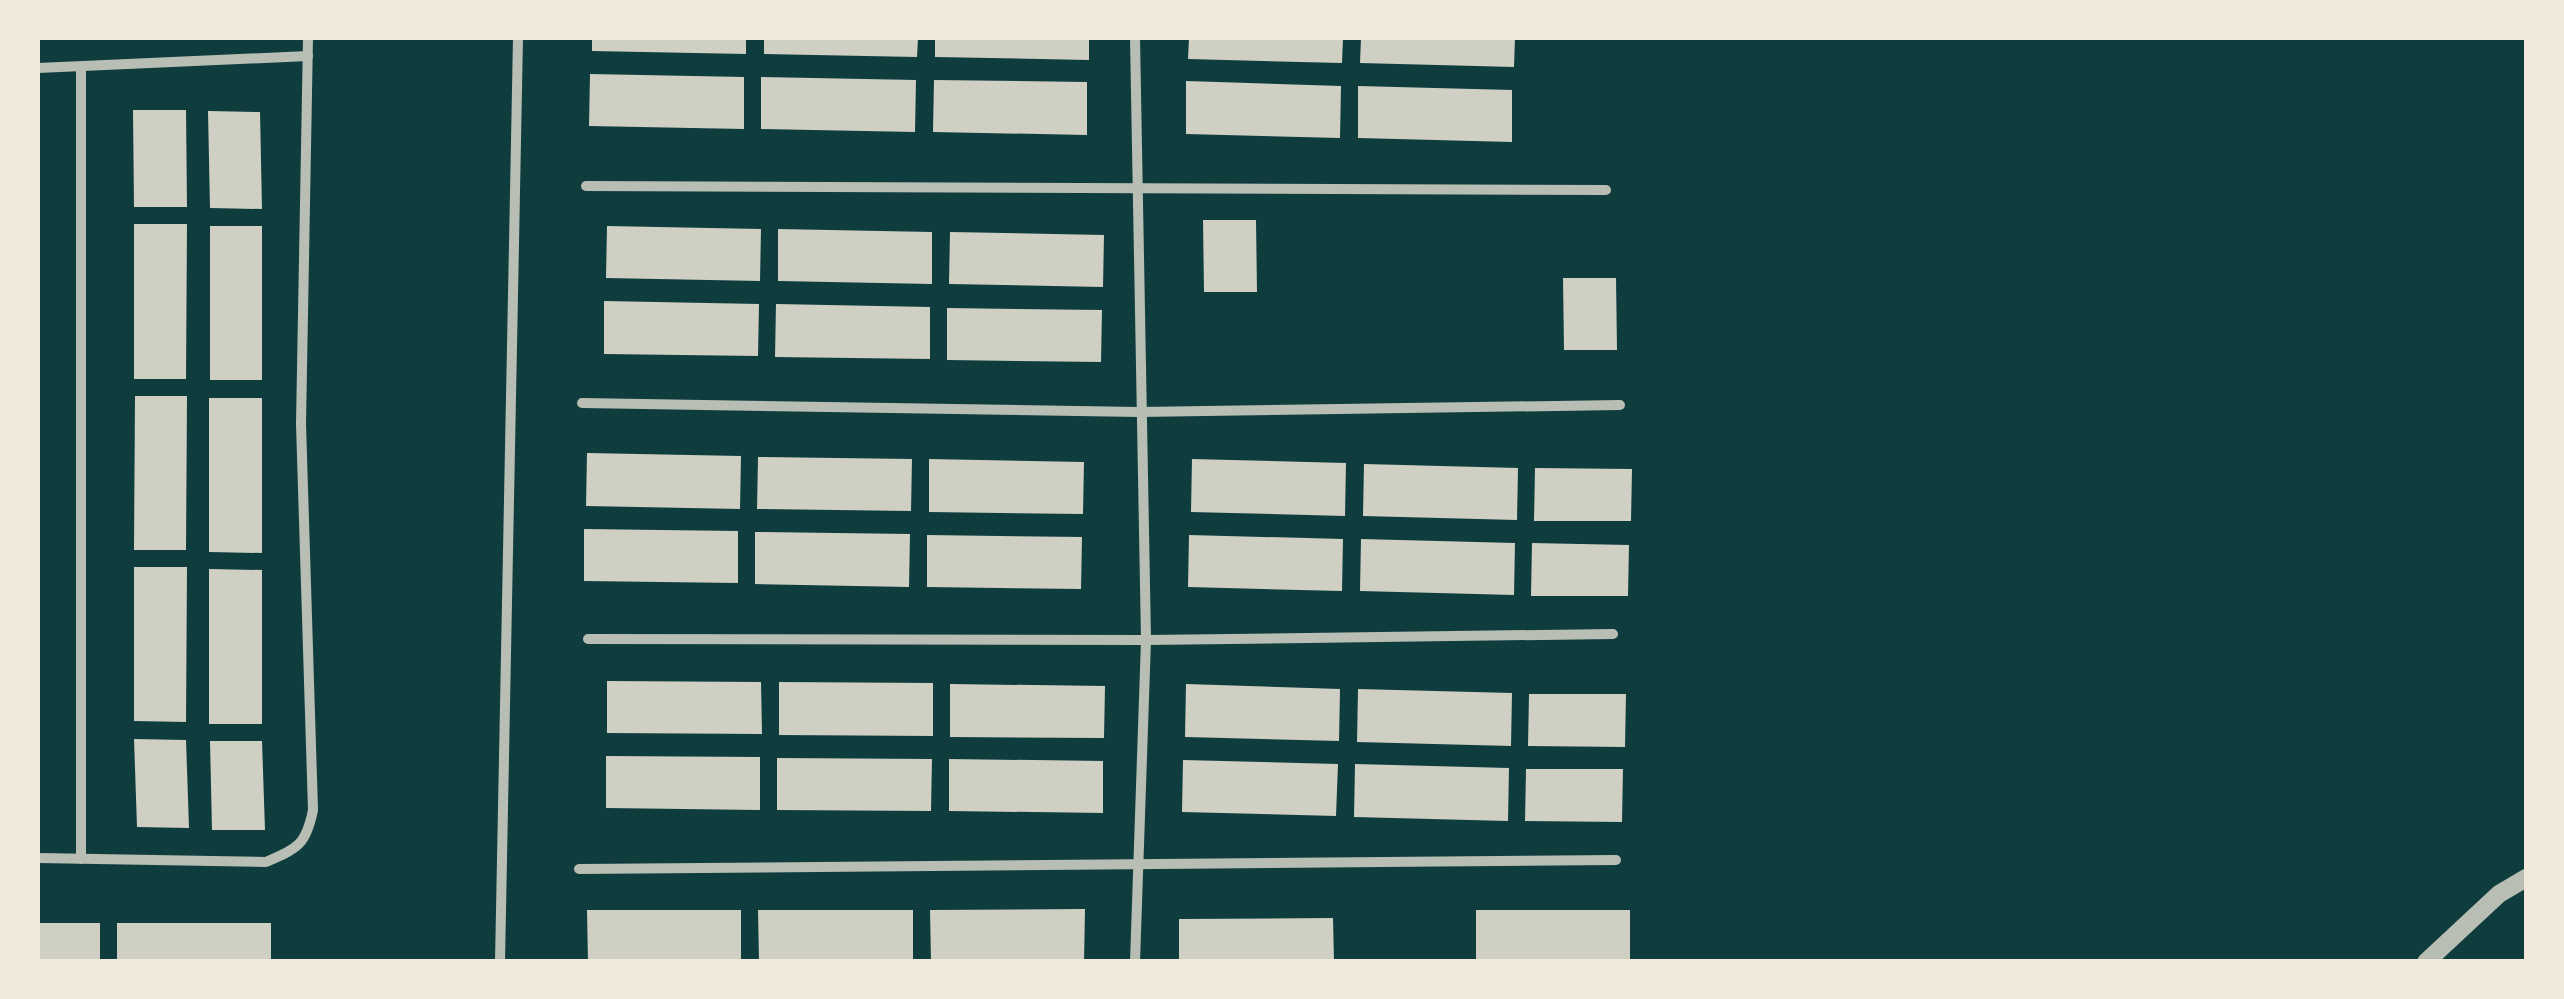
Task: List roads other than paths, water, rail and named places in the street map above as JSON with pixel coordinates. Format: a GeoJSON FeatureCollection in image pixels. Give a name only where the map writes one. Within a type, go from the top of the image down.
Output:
{"type":"FeatureCollection","features":[{"type":"Feature","properties":{"kind":"street"},"geometry":{"type":"LineString","coordinates":[[38,858],[266,862],[292,851],[308,836],[313,810],[301,424],[308,38]]}},
{"type":"Feature","properties":{"kind":"street"},"geometry":{"type":"LineString","coordinates":[[500,962],[518,38]]}},
{"type":"Feature","properties":{"kind":"street"},"geometry":{"type":"LineString","coordinates":[[1135,38],[1146,640],[1135,863],[1135,962]]}},
{"type":"Feature","properties":{"kind":"street"},"geometry":{"type":"LineString","coordinates":[[38,68],[308,56]]}},
{"type":"Feature","properties":{"kind":"street"},"geometry":{"type":"LineString","coordinates":[[81,859],[82,67]]}},
{"type":"Feature","properties":{"kind":"street"},"geometry":{"type":"LineString","coordinates":[[586,186],[1606,190]]}},
{"type":"Feature","properties":{"kind":"street"},"geometry":{"type":"LineString","coordinates":[[582,403],[1140,412],[1620,405]]}},
{"type":"Feature","properties":{"kind":"street"},"geometry":{"type":"LineString","coordinates":[[588,639],[1146,640],[1613,634]]}},
{"type":"Feature","properties":{"kind":"street"},"geometry":{"type":"LineString","coordinates":[[579,868],[1616,860]]}},
{"type":"Feature","properties":{"kind":"street"},"geometry":{"type":"LineString","coordinates":[[2426,962],[2499,894],[2526,878]]}}]}
